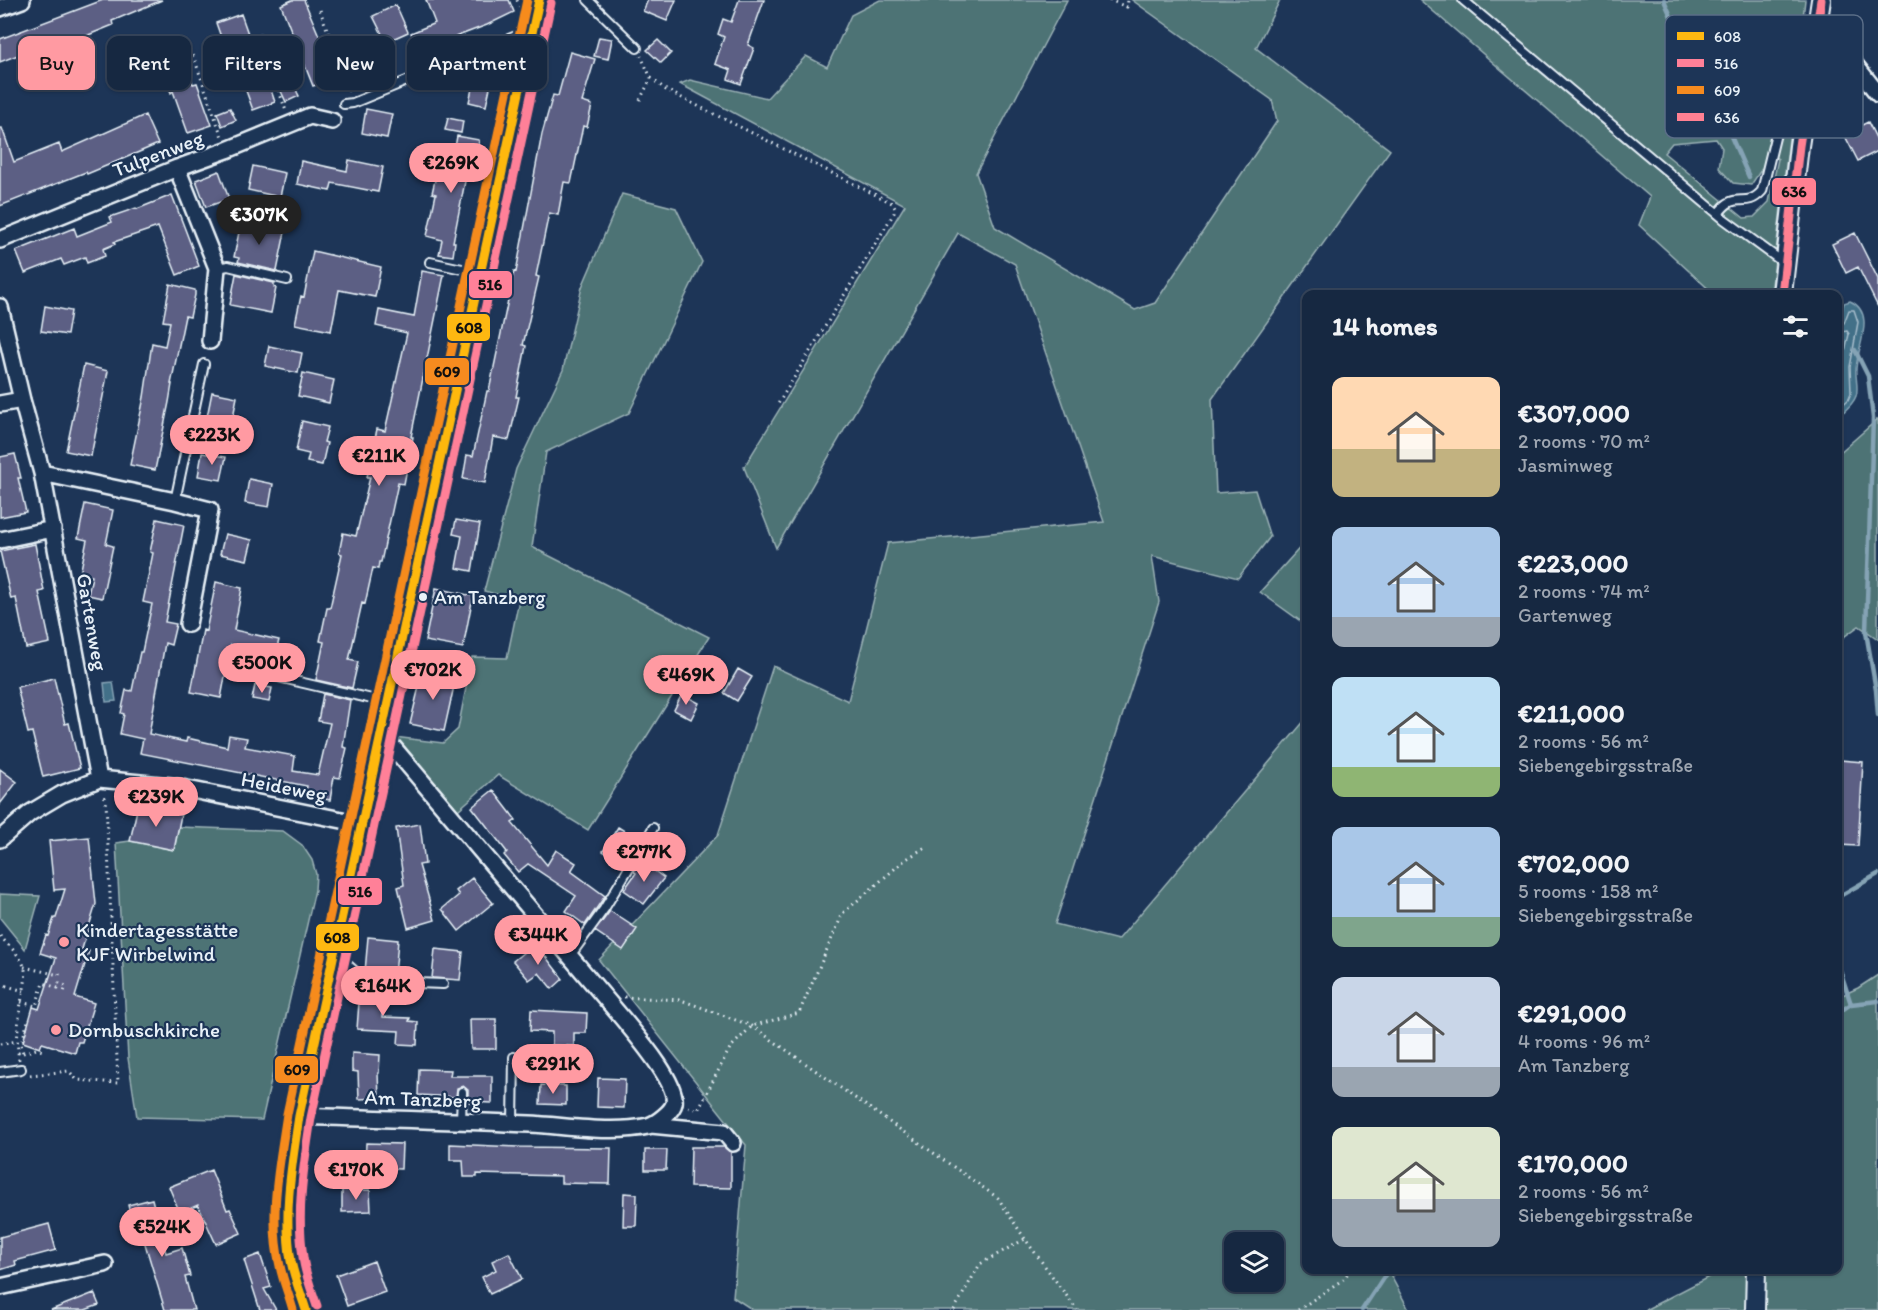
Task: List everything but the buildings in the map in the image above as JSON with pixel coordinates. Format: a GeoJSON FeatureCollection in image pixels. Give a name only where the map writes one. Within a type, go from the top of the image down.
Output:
{"type":"FeatureCollection","features":[{"type":"Feature","properties":{"kind":"street"},"geometry":{"type":"LineString","coordinates":[[0,8],[22,0]]}},
{"type":"Feature","properties":{"kind":"street"},"geometry":{"type":"LineString","coordinates":[[531,36],[538,0]]}},
{"type":"Feature","properties":{"kind":"street"},"geometry":{"type":"LineString","coordinates":[[1818,15],[1821,0]]}},
{"type":"Feature","properties":{"kind":"street"},"geometry":{"type":"LineString","coordinates":[[1863,75],[1878,94]]}},
{"type":"Feature","properties":{"kind":"street"},"geometry":{"type":"LineString","coordinates":[[306,1310],[291,1262],[288,1230],[288,1191],[299,1116],[520,90]]}},
{"type":"Feature","properties":{"kind":"street","name":"Tulpenweg"},"geometry":{"type":"LineString","coordinates":[[0,240],[310,116],[332,121]]}},
{"type":"Feature","properties":{"kind":"street"},"geometry":{"type":"LineString","coordinates":[[1782,290],[1800,138]]}},
{"type":"Feature","properties":{"kind":"street"},"geometry":{"type":"LineString","coordinates":[[177,168],[217,267],[210,341]]}},
{"type":"Feature","properties":{"kind":"street","name":"Gartenweg"},"geometry":{"type":"LineString","coordinates":[[0,307],[42,473],[99,779]]}},
{"type":"Feature","properties":{"kind":"street"},"geometry":{"type":"LineString","coordinates":[[0,404],[22,400]]}},
{"type":"Feature","properties":{"kind":"street"},"geometry":{"type":"LineString","coordinates":[[42,473],[210,510],[188,624]]}},
{"type":"Feature","properties":{"kind":"street"},"geometry":{"type":"LineString","coordinates":[[0,540],[53,529]]}},
{"type":"Feature","properties":{"kind":"street"},"geometry":{"type":"LineString","coordinates":[[382,734],[656,1060],[674,1091],[674,1104],[669,1112],[651,1125]]}},
{"type":"Feature","properties":{"kind":"street","name":"Heideweg"},"geometry":{"type":"LineString","coordinates":[[0,839],[30,813],[62,794],[99,779],[172,786],[362,824]]}},
{"type":"Feature","properties":{"kind":"street","name":"Am Tanzberg"},"geometry":{"type":"LineString","coordinates":[[299,1116],[461,1121],[625,1130],[651,1125],[724,1132],[733,1143]]}},
{"type":"Feature","properties":{"kind":"street"},"geometry":{"type":"LineString","coordinates":[[0,1287],[105,1264]]}},
{"type":"Feature","properties":{"kind":"street"},"geometry":{"type":"LineString","coordinates":[[1755,1310],[1756,1274]]}},
{"type":"Feature","properties":{"kind":"lane"},"geometry":{"type":"LineString","coordinates":[[588,0],[637,48]]}},
{"type":"Feature","properties":{"kind":"lane"},"geometry":{"type":"LineString","coordinates":[[1463,0],[1718,214],[1785,264]]}},
{"type":"Feature","properties":{"kind":"lane"},"geometry":{"type":"LineString","coordinates":[[344,104],[353,103],[407,81]]}},
{"type":"Feature","properties":{"kind":"lane"},"geometry":{"type":"LineString","coordinates":[[1718,214],[1730,201],[1750,200],[1762,191],[1775,138]]}},
{"type":"Feature","properties":{"kind":"lane"},"geometry":{"type":"LineString","coordinates":[[430,262],[481,273]]}},
{"type":"Feature","properties":{"kind":"lane"},"geometry":{"type":"LineString","coordinates":[[217,267],[228,266],[287,280]]}},
{"type":"Feature","properties":{"kind":"lane"},"geometry":{"type":"LineString","coordinates":[[175,501],[204,364]]}},
{"type":"Feature","properties":{"kind":"lane"},"geometry":{"type":"LineString","coordinates":[[266,674],[389,703]]}},
{"type":"Feature","properties":{"kind":"lane"},"geometry":{"type":"LineString","coordinates":[[570,956],[604,909],[653,828]]}},
{"type":"Feature","properties":{"kind":"lane"},"geometry":{"type":"LineString","coordinates":[[332,958],[342,960],[366,981],[443,984]]}},
{"type":"Feature","properties":{"kind":"lane"},"geometry":{"type":"LineString","coordinates":[[513,1124],[514,1057]]}},
{"type":"Feature","properties":{"kind":"lane"},"geometry":{"type":"LineString","coordinates":[[0,1072],[21,1069]]}},
{"type":"Feature","properties":{"kind":"lane"},"geometry":{"type":"LineString","coordinates":[[461,1121],[462,1092]]}},
{"type":"Feature","properties":{"kind":"path"},"geometry":{"type":"LineString","coordinates":[[1109,0],[1127,7],[1128,0]]}},
{"type":"Feature","properties":{"kind":"path"},"geometry":{"type":"LineString","coordinates":[[320,10],[353,103]]}},
{"type":"Feature","properties":{"kind":"path"},"geometry":{"type":"LineString","coordinates":[[259,34],[291,124]]}},
{"type":"Feature","properties":{"kind":"path"},"geometry":{"type":"LineString","coordinates":[[637,48],[651,78],[666,90],[892,203],[895,208],[778,404]]}},
{"type":"Feature","properties":{"kind":"path"},"geometry":{"type":"LineString","coordinates":[[193,55],[227,150]]}},
{"type":"Feature","properties":{"kind":"path"},"geometry":{"type":"LineString","coordinates":[[640,100],[651,78]]}},
{"type":"Feature","properties":{"kind":"path"},"geometry":{"type":"LineString","coordinates":[[0,936],[23,963],[26,972],[17,1041],[22,1076],[69,1071],[77,1080],[118,1083],[106,801],[99,779]]}},
{"type":"Feature","properties":{"kind":"path"},"geometry":{"type":"LineString","coordinates":[[674,1104],[698,1110],[730,1048],[752,1026],[799,1013],[843,913],[905,860],[927,846]]}},
{"type":"Feature","properties":{"kind":"path"},"geometry":{"type":"LineString","coordinates":[[24,967],[59,975],[60,969]]}},
{"type":"Feature","properties":{"kind":"path"},"geometry":{"type":"LineString","coordinates":[[21,1002],[36,1006],[43,984],[58,988],[59,983],[66,986],[64,992]]}},
{"type":"Feature","properties":{"kind":"path"},"geometry":{"type":"LineString","coordinates":[[0,984],[24,991]]}},
{"type":"Feature","properties":{"kind":"path"},"geometry":{"type":"LineString","coordinates":[[604,996],[681,1000],[752,1026],[998,1198],[1077,1310]]}},
{"type":"Feature","properties":{"kind":"path"},"geometry":{"type":"LineString","coordinates":[[19,1016],[29,1018],[21,1044],[23,1053]]}},
{"type":"Feature","properties":{"kind":"path"},"geometry":{"type":"LineString","coordinates":[[0,1044],[17,1041]]}},
{"type":"Feature","properties":{"kind":"path"},"geometry":{"type":"LineString","coordinates":[[18,1053],[36,1049],[42,1051],[43,1048]]}},
{"type":"Feature","properties":{"kind":"path"},"geometry":{"type":"LineString","coordinates":[[954,1310],[980,1264],[1025,1239]]}},
{"type":"Feature","properties":{"kind":"path"},"geometry":{"type":"LineString","coordinates":[[1298,1310],[1345,1278],[1347,1274]]}},
{"type":"Feature","properties":{"kind":"green space"},"geometry":{"type":"Polygon","coordinates":[[[880,0],[1067,0],[976,173],[995,227],[1135,310],[1155,303],[1277,121],[1272,100],[1132,0],[1280,0],[1256,48],[1390,150],[1212,399],[1216,493],[1255,490],[1270,537],[1238,578],[1152,556],[1159,602],[1055,924],[1118,940],[1302,724],[1302,1274],[1394,1274],[1391,1276],[1409,1310],[753,1310],[733,1297],[746,1145],[599,960],[718,835],[773,666],[848,701],[888,543],[1104,522],[1015,264],[958,233],[776,548],[744,467],[905,205],[680,84],[690,80],[767,98],[806,56],[827,67],[851,15],[880,0]]]}},
{"type":"Feature","properties":{"kind":"green space"},"geometry":{"type":"Polygon","coordinates":[[[1420,0],[1805,0],[1803,15],[1665,15],[1665,138],[1789,138],[1771,290],[1710,290],[1639,225],[1650,197],[1420,0]],[[1716,139],[1672,143],[1664,153],[1744,218],[1754,217],[1769,202],[1778,159],[1771,155],[1751,185],[1733,183],[1719,168],[1722,148],[1716,139]]]}},
{"type":"Feature","properties":{"kind":"green space"},"geometry":{"type":"Polygon","coordinates":[[[622,194],[676,208],[702,262],[629,413],[546,452],[532,547],[709,637],[588,830],[498,775],[458,810],[394,737],[443,743],[458,729],[472,657],[507,658],[519,600],[484,591],[516,469],[563,370],[582,287],[622,194]]]}},
{"type":"Feature","properties":{"kind":"green space"},"geometry":{"type":"Polygon","coordinates":[[[1878,419],[1878,639],[1859,626],[1842,638],[1842,450],[1878,419]]]}},
{"type":"Feature","properties":{"kind":"green space"},"geometry":{"type":"Polygon","coordinates":[[[1302,545],[1302,622],[1260,592],[1302,545]]]}},
{"type":"Feature","properties":{"kind":"green space"},"geometry":{"type":"Polygon","coordinates":[[[179,827],[283,831],[302,845],[312,860],[316,874],[315,890],[262,1120],[137,1117],[128,1058],[116,843],[130,841],[174,850],[179,827]]]}},
{"type":"Feature","properties":{"kind":"green space"},"geometry":{"type":"Polygon","coordinates":[[[0,894],[40,896],[25,949],[0,918],[0,894]]]}},
{"type":"Feature","properties":{"kind":"green space"},"geometry":{"type":"Polygon","coordinates":[[[1878,975],[1878,1310],[1645,1310],[1714,1274],[1842,1274],[1842,995],[1878,975]]]}},
{"type":"Feature","properties":{"kind":"water"},"geometry":{"type":"Polygon","coordinates":[[[1850,301],[1858,306],[1864,322],[1864,331],[1857,360],[1856,396],[1842,413],[1842,311],[1844,303],[1850,301]]]}},
{"type":"Feature","properties":{"kind":"water"},"geometry":{"type":"Polygon","coordinates":[[[113,682],[116,701],[106,702],[104,683],[113,682]]]}},
{"type":"Feature","properties":{"kind":"waterway"},"geometry":{"type":"LineString","coordinates":[[1664,0],[1670,15]]}},
{"type":"Feature","properties":{"kind":"waterway"},"geometry":{"type":"LineString","coordinates":[[1732,138],[1749,177]]}},
{"type":"Feature","properties":{"kind":"waterway"},"geometry":{"type":"LineString","coordinates":[[1855,350],[1868,376],[1873,418],[1866,632],[1878,715]]}},
{"type":"Feature","properties":{"kind":"waterway"},"geometry":{"type":"LineString","coordinates":[[1842,895],[1878,874]]}},
{"type":"Feature","properties":{"kind":"waterway"},"geometry":{"type":"LineString","coordinates":[[1842,976],[1851,1004],[1842,1010]]}},
{"type":"Feature","properties":{"kind":"waterway"},"geometry":{"type":"LineString","coordinates":[[1851,1004],[1878,1001]]}},
{"type":"Feature","properties":{"kind":"waterway"},"geometry":{"type":"LineString","coordinates":[[1362,1310],[1386,1274]]}},
{"type":"Feature","properties":{"kind":"transit line","name":"609"},"geometry":{"type":"LineString","coordinates":[[293,1310],[280,1266],[275,1228],[276,1190],[287,1114],[527,0]]}},
{"type":"Feature","properties":{"kind":"transit line","name":"608"},"geometry":{"type":"LineString","coordinates":[[306,1310],[291,1261],[288,1224],[289,1188],[299,1116],[539,0]]}},
{"type":"Feature","properties":{"kind":"transit line","name":"636"},"geometry":{"type":"LineString","coordinates":[[1819,15],[1821,0]]}},
{"type":"Feature","properties":{"kind":"transit line","name":"516"},"geometry":{"type":"LineString","coordinates":[[317,1306],[304,1263],[300,1222],[311,1118],[551,3]]}},
{"type":"Feature","properties":{"kind":"transit line","name":"636"},"geometry":{"type":"LineString","coordinates":[[1782,290],[1800,138]]}},
{"type":"Feature","properties":{"kind":"place","name":"Am Tanzberg"},"geometry":{"type":"Point","coordinates":[423,597]}},
{"type":"Feature","properties":{"kind":"place","name":"Kindertagesstätte KJF Wirbelwind"},"geometry":{"type":"Point","coordinates":[64,942]}},
{"type":"Feature","properties":{"kind":"place","name":"Dornbuschkirche"},"geometry":{"type":"Point","coordinates":[56,1030]}}]}
